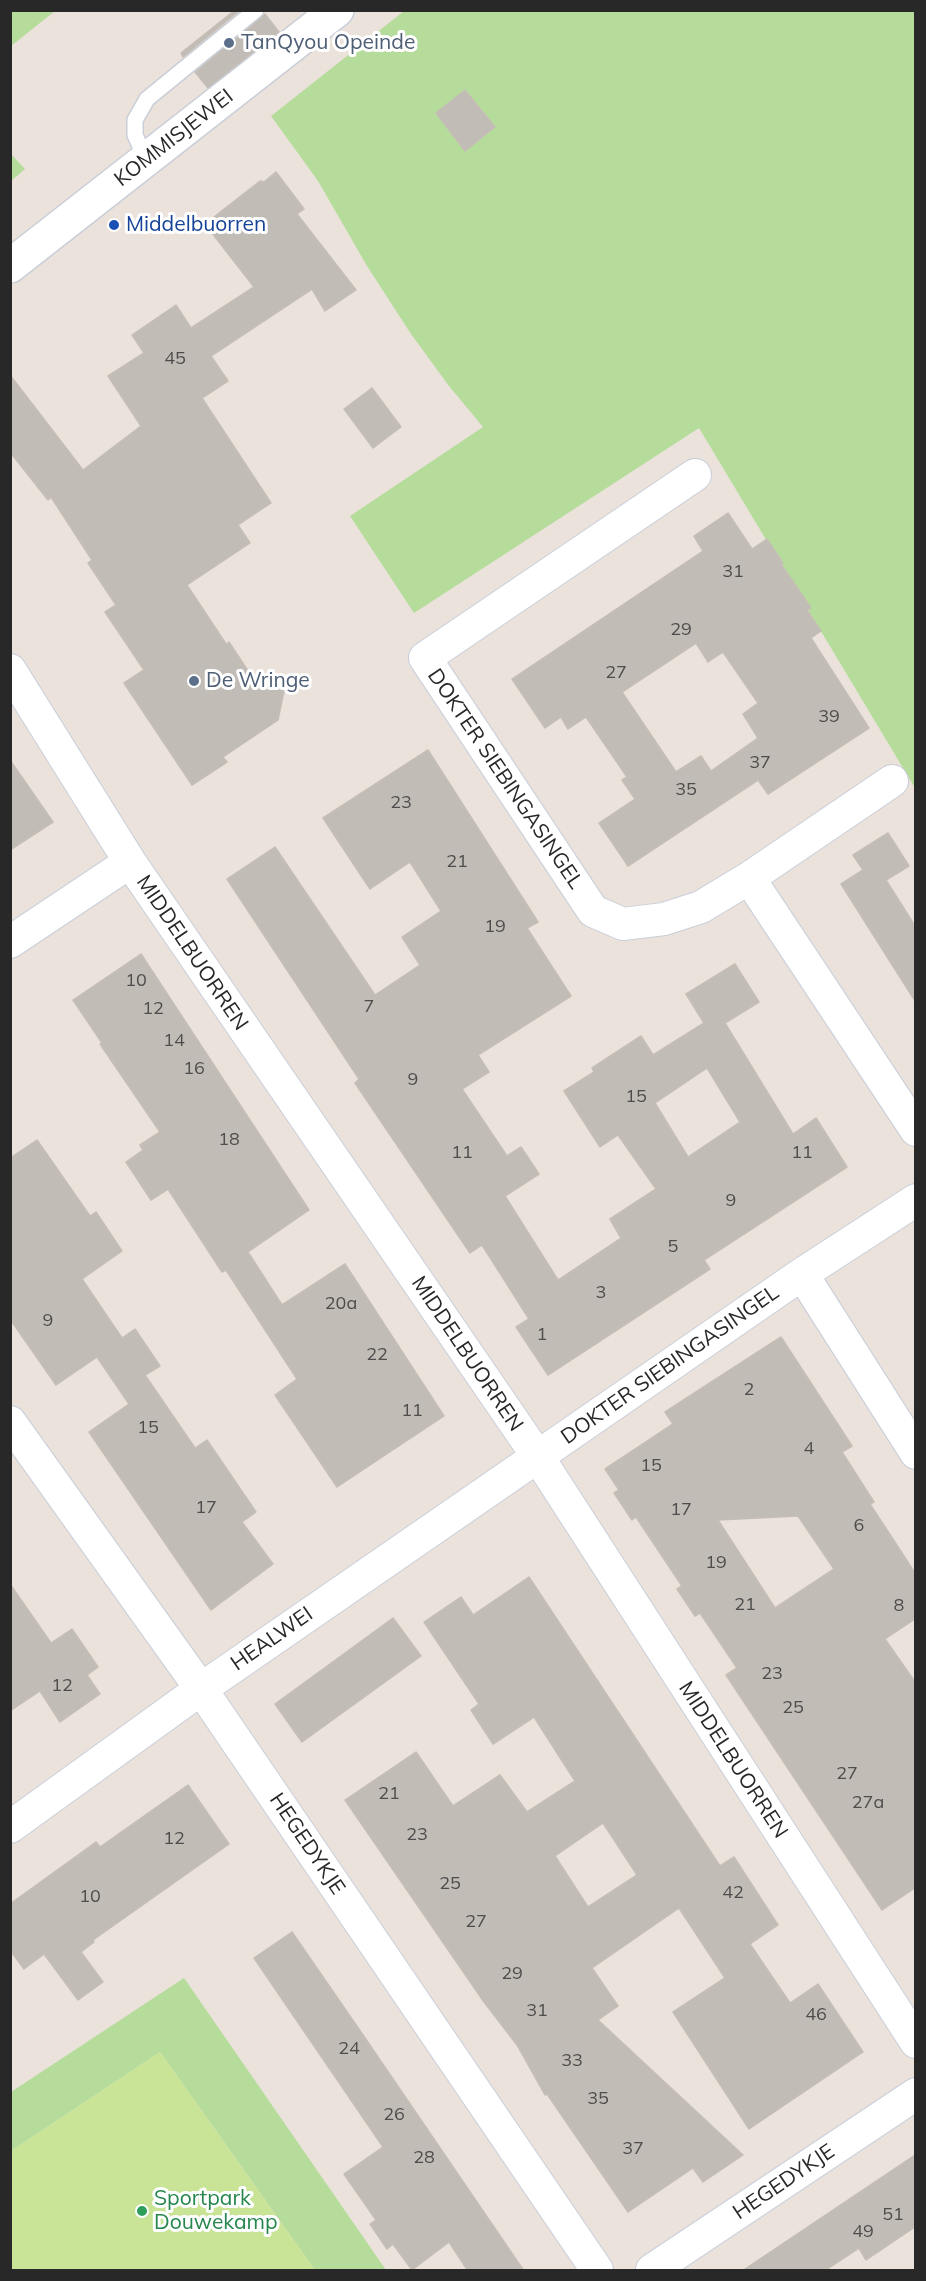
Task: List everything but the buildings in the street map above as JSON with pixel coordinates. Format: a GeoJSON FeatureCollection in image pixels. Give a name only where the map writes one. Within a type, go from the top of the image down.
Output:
{"type":"FeatureCollection","features":[{"type":"Feature","properties":{"kind":"street","name":"KOMMISJEWEI"},"geometry":{"type":"LineString","coordinates":[[10,266],[337,10]]}},
{"type":"Feature","properties":{"kind":"street","name":"DOKTER SIEBINGASINGEL"},"geometry":{"type":"LineString","coordinates":[[695,475],[425,658],[593,911],[622,924],[664,919],[701,907],[749,878],[892,781]]}},
{"type":"Feature","properties":{"kind":"street","name":"MIDDELBUORREN"},"geometry":{"type":"LineString","coordinates":[[10,670],[130,862],[538,1457],[915,2042]]}},
{"type":"Feature","properties":{"kind":"street"},"geometry":{"type":"LineString","coordinates":[[10,942],[130,862]]}},
{"type":"Feature","properties":{"kind":"street"},"geometry":{"type":"LineString","coordinates":[[749,878],[915,1130]]}},
{"type":"Feature","properties":{"kind":"street","name":"DOKTER SIEBINGASINGEL"},"geometry":{"type":"LineString","coordinates":[[538,1457],[802,1274],[915,1200]]}},
{"type":"Feature","properties":{"kind":"street","name":"DOKTER SIEBINGASINGEL"},"geometry":{"type":"LineString","coordinates":[[802,1274],[915,1453]]}},
{"type":"Feature","properties":{"kind":"street","name":"HEGEDYKJE"},"geometry":{"type":"LineString","coordinates":[[10,1422],[201,1689],[597,2271]]}},
{"type":"Feature","properties":{"kind":"street","name":"HEALWEI"},"geometry":{"type":"LineString","coordinates":[[10,1827],[201,1689],[538,1457]]}},
{"type":"Feature","properties":{"kind":"street","name":"HEGEDYKJE"},"geometry":{"type":"LineString","coordinates":[[652,2271],[915,2094]]}},
{"type":"Feature","properties":{"kind":"lane"},"geometry":{"type":"LineString","coordinates":[[146,160],[135,135],[135,120],[147,99],[256,10]]}},
{"type":"Feature","properties":{"kind":"green space"},"geometry":{"type":"Polygon","coordinates":[[[11,10],[55,10],[55,11],[11,46],[11,10]]]}},
{"type":"Feature","properties":{"kind":"green space"},"geometry":{"type":"Polygon","coordinates":[[[404,11],[915,11],[915,788],[699,428],[414,613],[350,516],[483,427],[411,334],[367,266],[318,181],[271,116],[404,11]]]}},
{"type":"Feature","properties":{"kind":"green space"},"geometry":{"type":"Polygon","coordinates":[[[10,153],[25,169],[11,181],[10,181],[10,153]]]}},
{"type":"Feature","properties":{"kind":"green space"},"geometry":{"type":"Polygon","coordinates":[[[184,1978],[386,2270],[315,2270],[160,2052],[11,2151],[11,2092],[184,1978]]]}},
{"type":"Feature","properties":{"kind":"green space","name":"Sportpark Douwekamp"},"geometry":{"type":"Polygon","coordinates":[[[160,2052],[315,2270],[11,2270],[11,2151],[160,2052]]]}},
{"type":"Feature","properties":{"kind":"place","name":"TanQyou Opeinde"},"geometry":{"type":"Point","coordinates":[229,43]}},
{"type":"Feature","properties":{"kind":"place","name":"Middelbuorren"},"geometry":{"type":"Point","coordinates":[114,225]}},
{"type":"Feature","properties":{"kind":"place","name":"De Wringe"},"geometry":{"type":"Point","coordinates":[194,681]}},
{"type":"Feature","properties":{"kind":"place","name":"Sportpark Douwekamp"},"geometry":{"type":"Point","coordinates":[142,2211]}}]}
